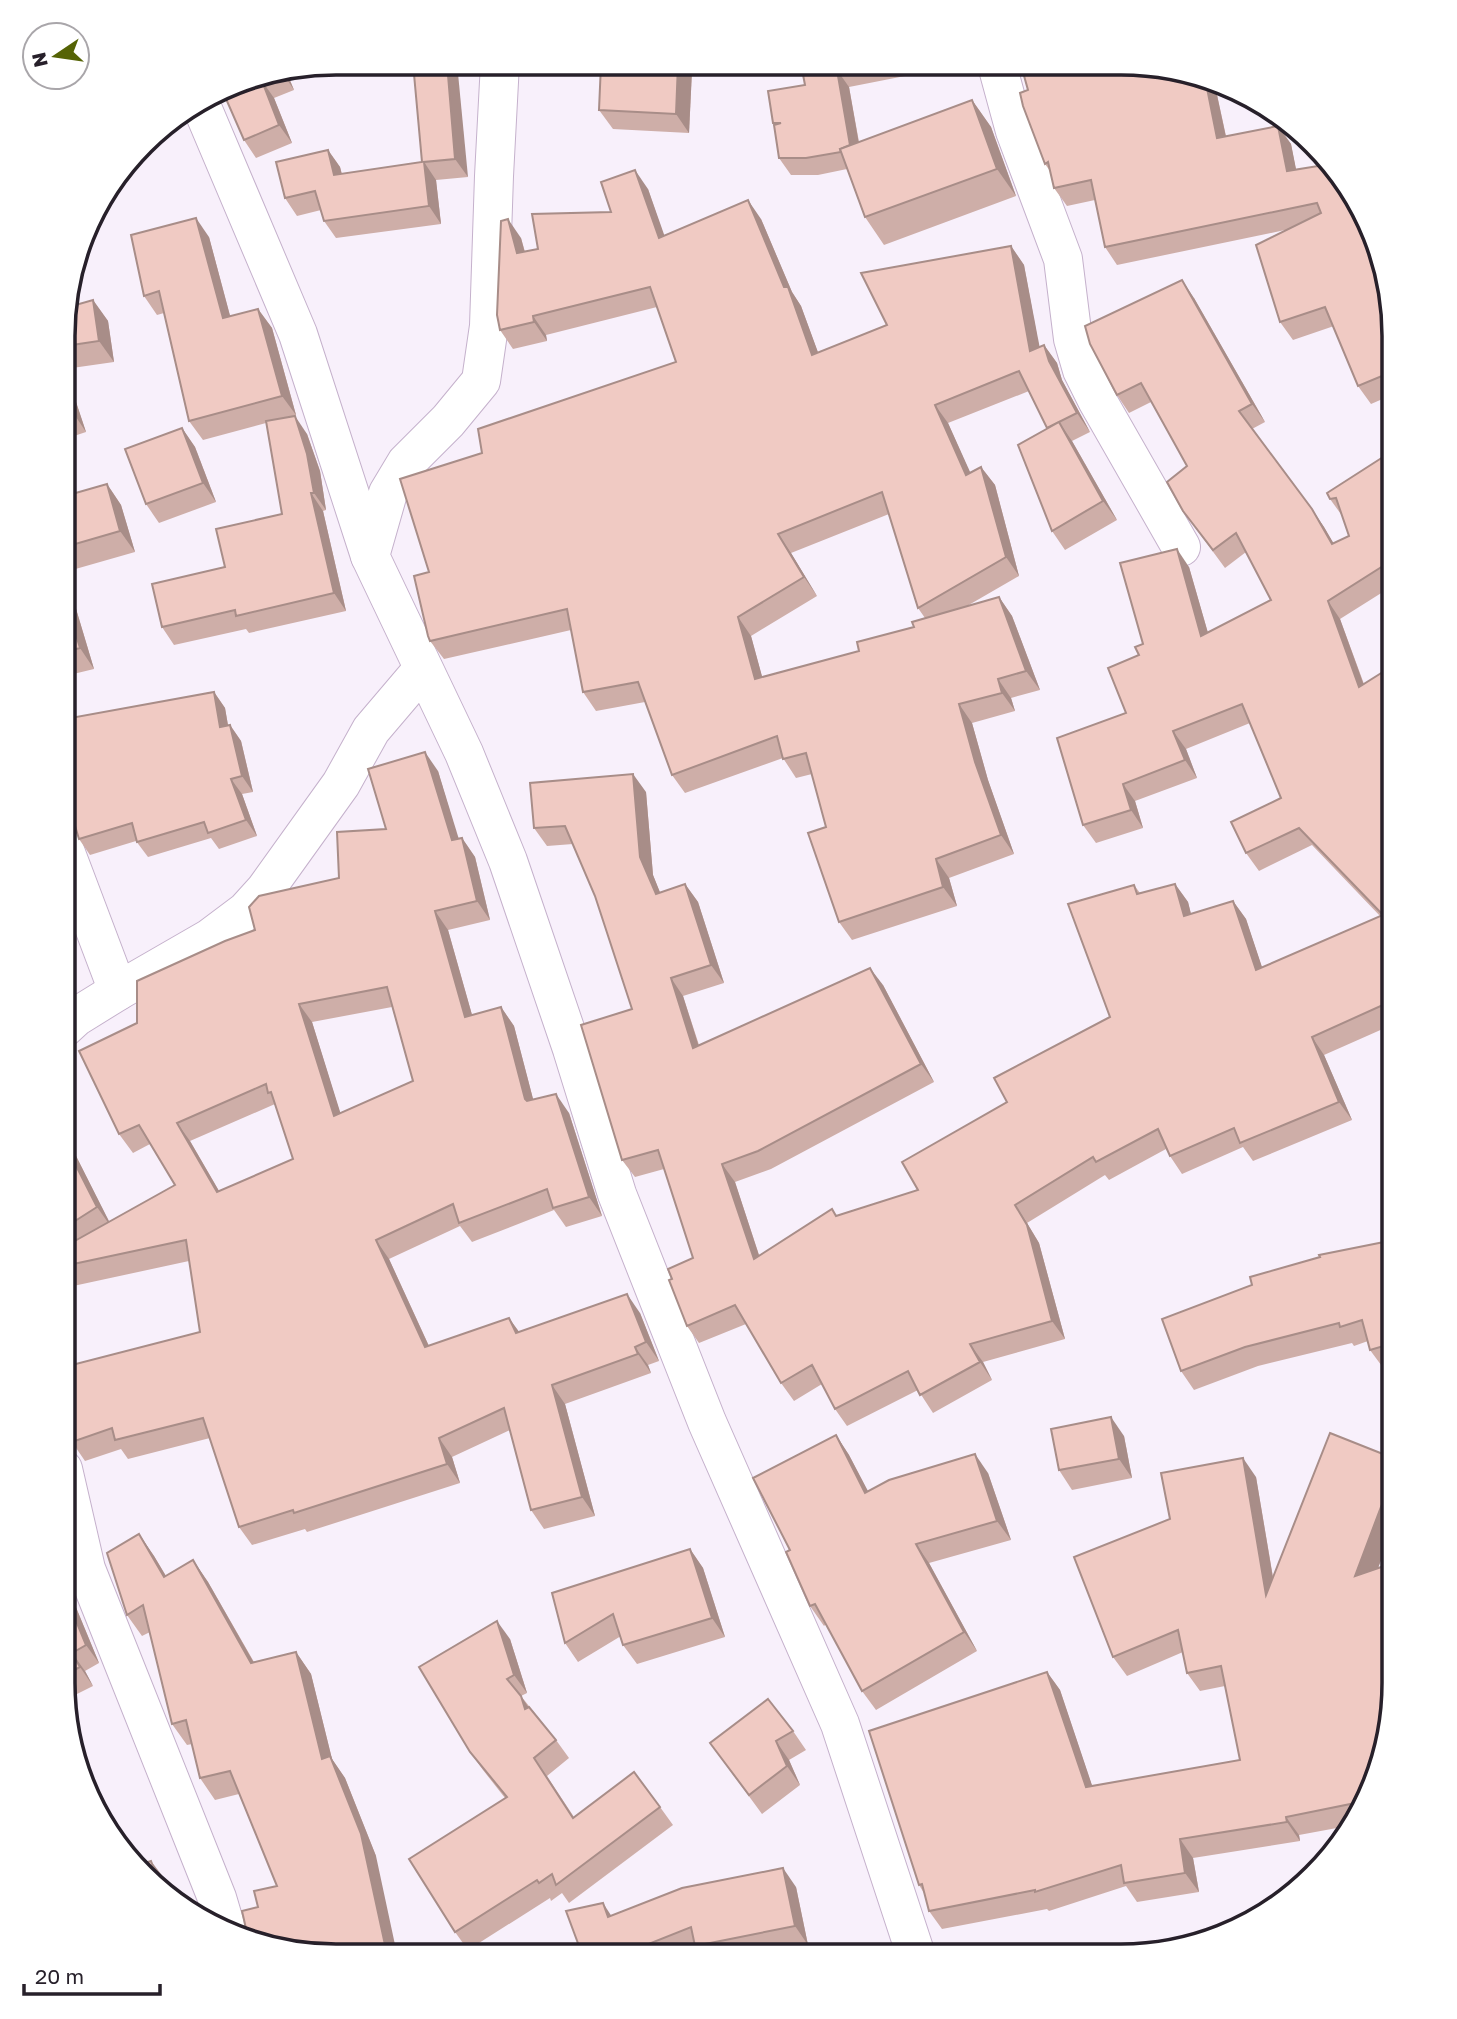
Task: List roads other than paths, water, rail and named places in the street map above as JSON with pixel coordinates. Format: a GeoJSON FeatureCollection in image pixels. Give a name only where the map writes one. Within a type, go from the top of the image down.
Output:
{"type":"FeatureCollection","features":[{"type":"Feature","properties":{"kind":"street"},"geometry":{"type":"LineString","coordinates":[[370,556],[388,493],[406,463],[448,421],[481,381],[489,326],[499,75]]}},
{"type":"Feature","properties":{"kind":"street"},"geometry":{"type":"LineString","coordinates":[[1000,75],[1016,131],[1063,259],[1073,339],[1082,370],[1181,547]]}},
{"type":"Feature","properties":{"kind":"street"},"geometry":{"type":"LineString","coordinates":[[204,111],[298,334],[370,556],[422,670],[464,753],[508,861],[572,1049],[617,1194],[707,1422],[840,1724],[912,1944]]}},
{"type":"Feature","properties":{"kind":"street"},"geometry":{"type":"LineString","coordinates":[[75,1018],[210,939],[246,911],[265,890],[341,784],[372,730],[422,670]]}},
{"type":"Feature","properties":{"kind":"street"},"geometry":{"type":"LineString","coordinates":[[75,877],[118,992]]}},
{"type":"Feature","properties":{"kind":"street"},"geometry":{"type":"LineString","coordinates":[[75,1521],[86,1569],[223,1918]]}}]}
